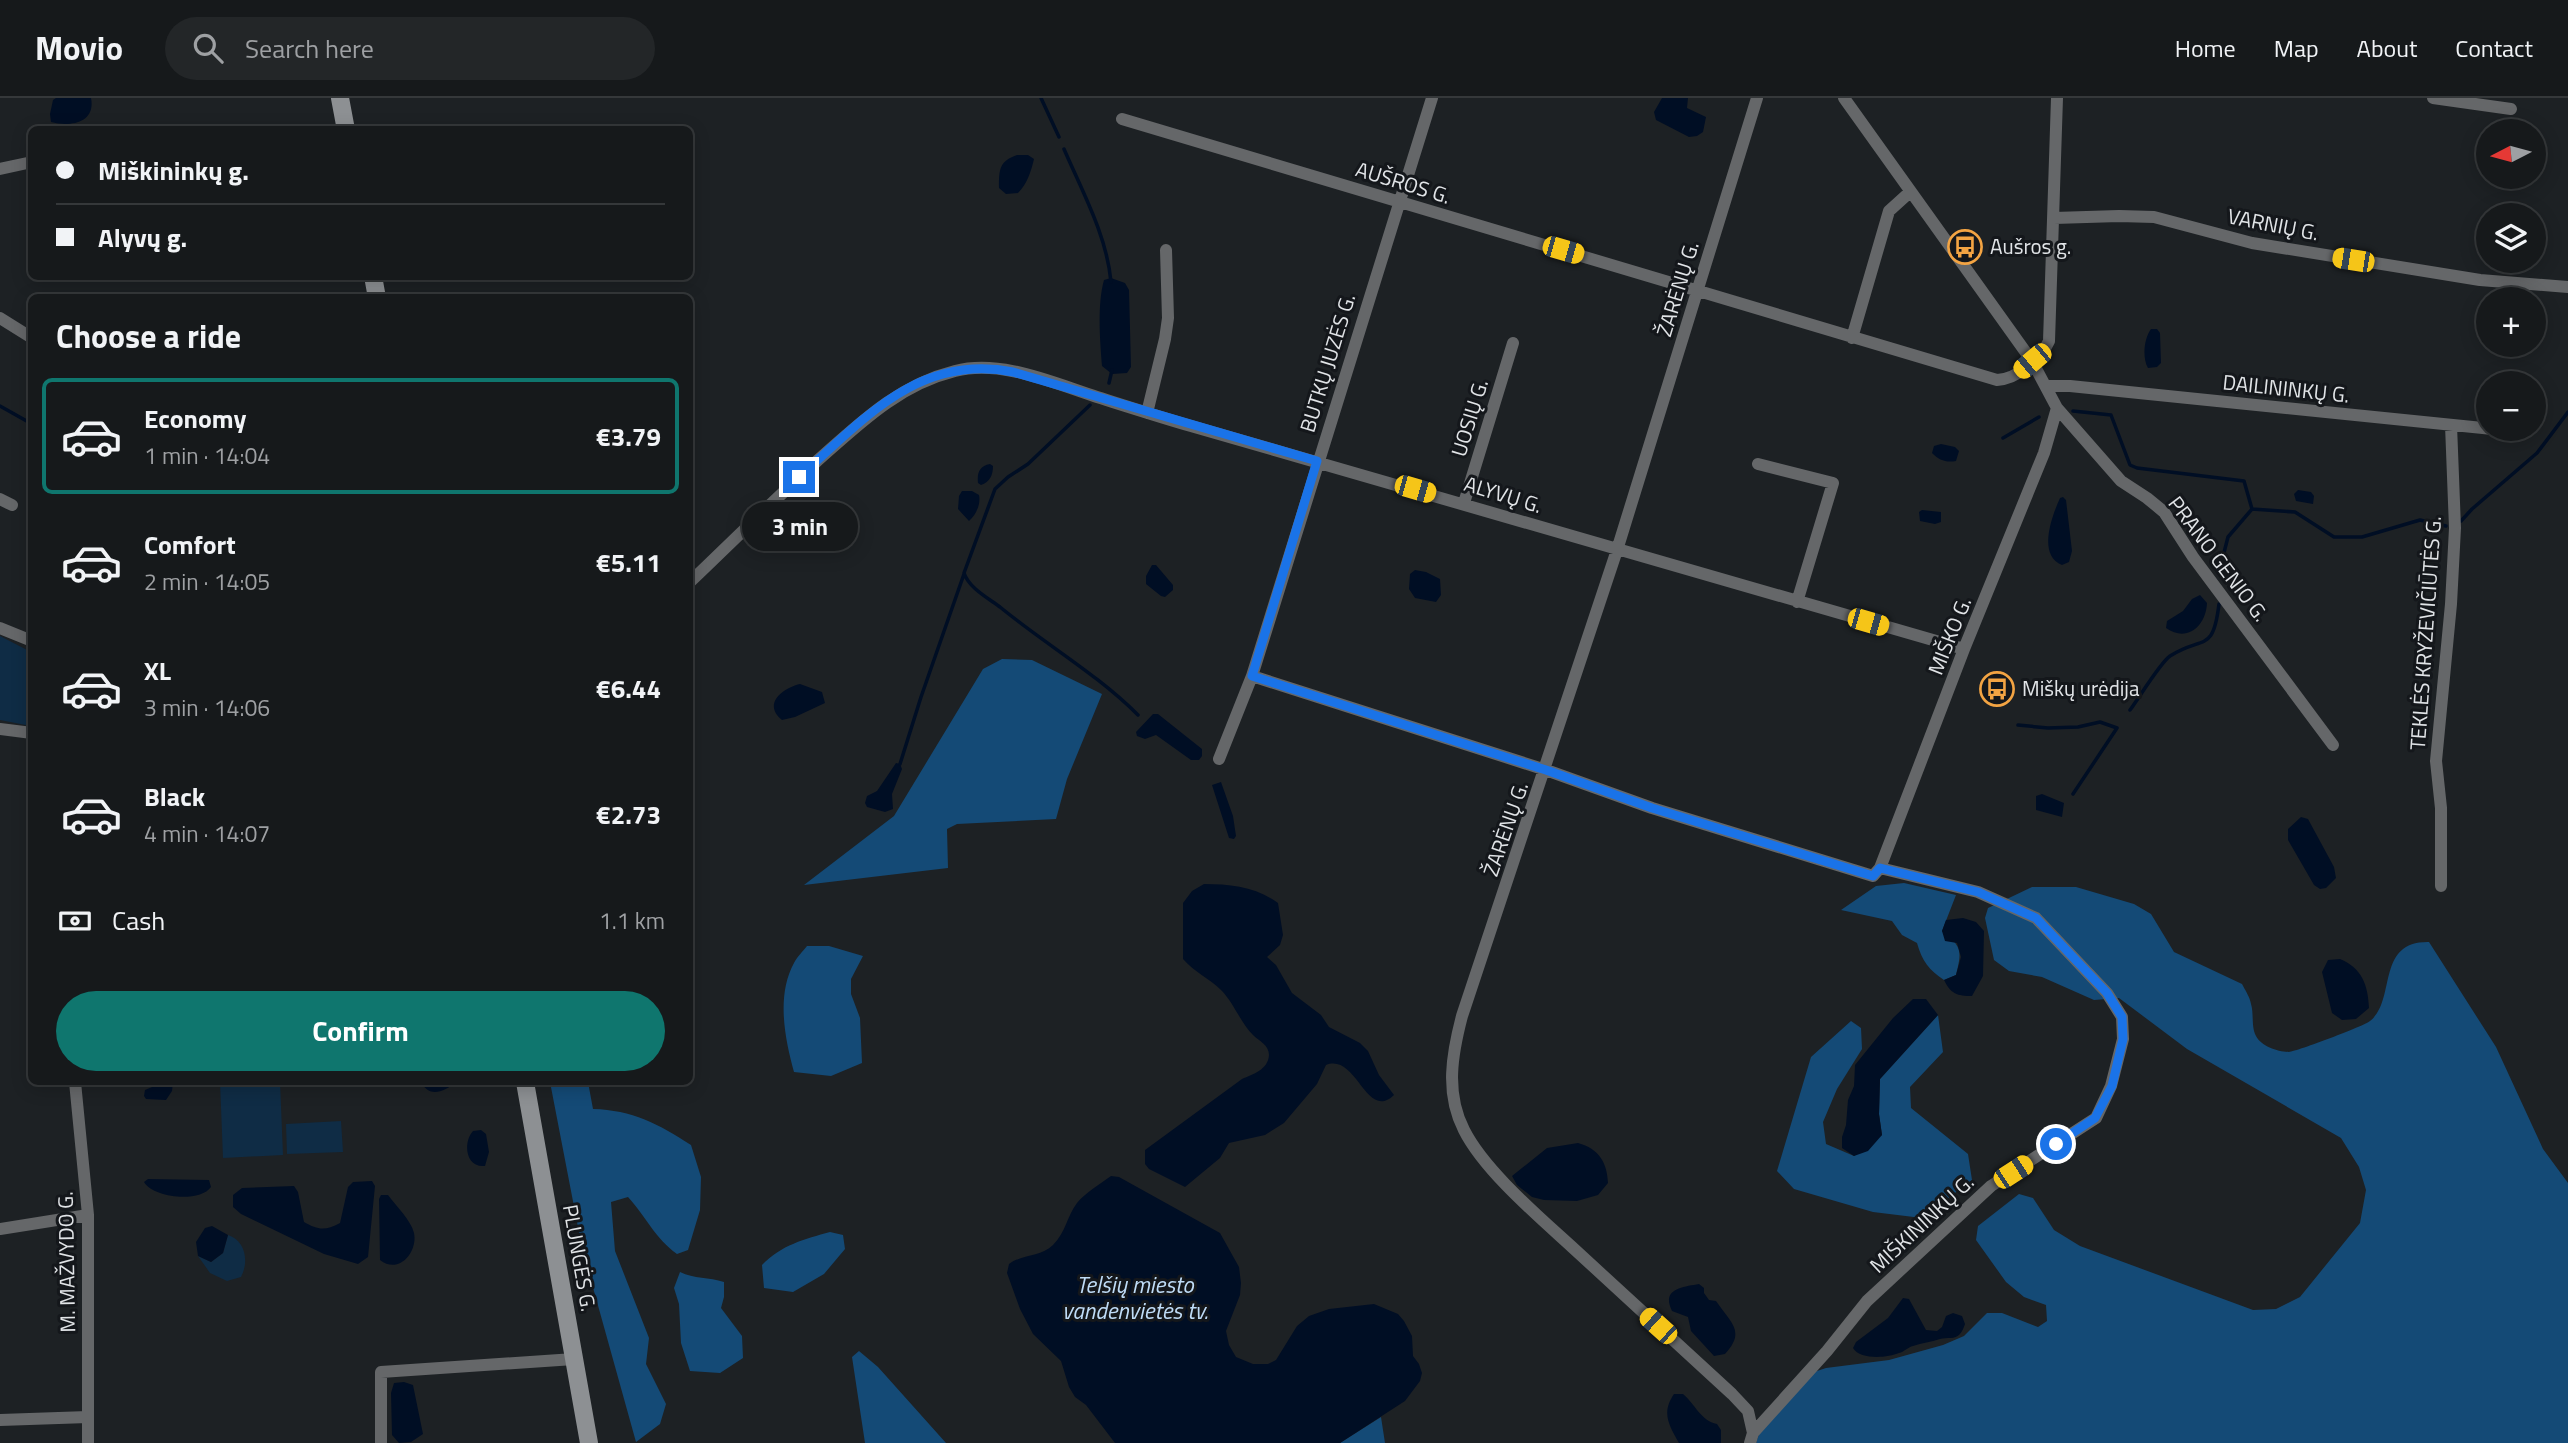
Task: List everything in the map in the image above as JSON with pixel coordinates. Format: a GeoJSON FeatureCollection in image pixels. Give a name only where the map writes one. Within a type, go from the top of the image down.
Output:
{"type":"FeatureCollection","features":[{"type":"Feature","properties":{"kind":"main road"},"geometry":{"type":"LineString","coordinates":[[340,98],[345,126]]}},
{"type":"Feature","properties":{"kind":"main road","name":"PLUNGĖS G."},"geometry":{"type":"LineString","coordinates":[[526,1085],[589,1443]]}},
{"type":"Feature","properties":{"kind":"street","name":"BUTKŲ JUZĖS G."},"geometry":{"type":"LineString","coordinates":[[1219,759],[1252,676],[1432,98]]}},
{"type":"Feature","properties":{"kind":"street","name":"ŽARĖNŲ G."},"geometry":{"type":"LineString","coordinates":[[1751,1438],[1748,1411],[1732,1394],[1532,1211],[1479,1155],[1463,1129],[1453,1094],[1451,1062],[1455,1041],[1617,550],[1757,98]]}},
{"type":"Feature","properties":{"kind":"street","name":"PRANO GENIO G."},"geometry":{"type":"LineString","coordinates":[[1844,98],[2032,361],[2057,408],[2120,481],[2164,512],[2201,567],[2333,746]]}},
{"type":"Feature","properties":{"kind":"street"},"geometry":{"type":"LineString","coordinates":[[2032,361],[2045,350],[2049,341],[2057,98]]}},
{"type":"Feature","properties":{"kind":"street"},"geometry":{"type":"LineString","coordinates":[[2433,98],[2511,109]]}},
{"type":"Feature","properties":{"kind":"street","name":"AUŠROS G."},"geometry":{"type":"LineString","coordinates":[[1122,119],[1997,380],[2015,375],[2032,361]]}},
{"type":"Feature","properties":{"kind":"street"},"geometry":{"type":"LineString","coordinates":[[0,169],[28,163]]}},
{"type":"Feature","properties":{"kind":"street"},"geometry":{"type":"LineString","coordinates":[[1852,338],[1889,211],[1910,192]]}},
{"type":"Feature","properties":{"kind":"street","name":"VARNIŲ G."},"geometry":{"type":"LineString","coordinates":[[2054,218],[2154,218],[2265,245],[2480,280],[2568,287]]}},
{"type":"Feature","properties":{"kind":"street"},"geometry":{"type":"LineString","coordinates":[[1147,413],[1168,318],[1166,250]]}},
{"type":"Feature","properties":{"kind":"street"},"geometry":{"type":"LineString","coordinates":[[0,318],[28,336]]}},
{"type":"Feature","properties":{"kind":"street","name":"UOSIŲ G."},"geometry":{"type":"LineString","coordinates":[[1464,503],[1513,343]]}},
{"type":"Feature","properties":{"kind":"street","name":"ALYVŲ G."},"geometry":{"type":"LineString","coordinates":[[693,579],[859,423],[892,397],[925,380],[956,370],[987,367],[1064,387],[1964,649]]}},
{"type":"Feature","properties":{"kind":"street","name":"DAILININKŲ G."},"geometry":{"type":"LineString","coordinates":[[2046,386],[2070,386],[2476,427]]}},
{"type":"Feature","properties":{"kind":"street","name":"MIŠKO G."},"geometry":{"type":"LineString","coordinates":[[1876,872],[2044,453],[2057,408]]}},
{"type":"Feature","properties":{"kind":"street","name":"TEKLĖS KRYŽEVIČIŪTĖS G."},"geometry":{"type":"LineString","coordinates":[[2441,886],[2441,808],[2436,761],[2454,540],[2451,425]]}},
{"type":"Feature","properties":{"kind":"street"},"geometry":{"type":"LineString","coordinates":[[1758,464],[1833,483],[1797,602]]}},
{"type":"Feature","properties":{"kind":"street"},"geometry":{"type":"LineString","coordinates":[[0,499],[12,505]]}},
{"type":"Feature","properties":{"kind":"street"},"geometry":{"type":"LineString","coordinates":[[0,628],[28,639]]}},
{"type":"Feature","properties":{"kind":"street","name":"MIŠKININKŲ G."},"geometry":{"type":"LineString","coordinates":[[1252,676],[1546,770],[1652,808],[1876,872],[1978,892],[2036,918],[2107,993],[2122,1017],[2123,1039],[2112,1086],[2095,1118],[1991,1186],[1867,1301],[1751,1438]]}},
{"type":"Feature","properties":{"kind":"street"},"geometry":{"type":"LineString","coordinates":[[0,729],[28,732]]}},
{"type":"Feature","properties":{"kind":"street","name":"M. MAŽVYDO G."},"geometry":{"type":"LineString","coordinates":[[75,1085],[88,1215],[88,1443]]}},
{"type":"Feature","properties":{"kind":"street"},"geometry":{"type":"LineString","coordinates":[[0,1229],[88,1215]]}},
{"type":"Feature","properties":{"kind":"street"},"geometry":{"type":"LineString","coordinates":[[381,1443],[382,1372],[574,1359]]}},
{"type":"Feature","properties":{"kind":"street"},"geometry":{"type":"LineString","coordinates":[[0,1420],[88,1417]]}},
{"type":"Feature","properties":{"kind":"shaded area"},"geometry":{"type":"Polygon","coordinates":[[[0,636],[28,650],[28,725],[0,720],[0,636]]]}},
{"type":"Feature","properties":{"kind":"shaded area"},"geometry":{"type":"Polygon","coordinates":[[[1002,659],[1032,660],[1102,694],[1067,779],[1056,819],[957,824],[947,829],[948,868],[804,885],[894,816],[983,669],[1002,659]]]}},
{"type":"Feature","properties":{"kind":"shaded area"},"geometry":{"type":"Polygon","coordinates":[[[1904,883],[1956,895],[1942,931],[1959,950],[1956,975],[1944,980],[1934,973],[1924,960],[1917,943],[1902,935],[1892,921],[1841,910],[1876,886],[1904,883]]]}},
{"type":"Feature","properties":{"kind":"shaded area"},"geometry":{"type":"Polygon","coordinates":[[[2032,887],[2076,887],[2134,904],[2151,914],[2174,952],[2242,984],[2250,1001],[2258,1040],[2275,1050],[2285,1052],[2317,1043],[2370,1021],[2378,1012],[2389,973],[2401,951],[2412,944],[2429,942],[2496,1047],[2543,1149],[2568,1183],[2568,1443],[1756,1443],[1759,1434],[1808,1374],[1826,1368],[1889,1360],[1943,1345],[1964,1336],[1987,1313],[2002,1313],[2038,1327],[2047,1321],[2046,1305],[2024,1297],[2006,1282],[1976,1240],[1978,1226],[2019,1194],[2033,1198],[2054,1230],[2080,1246],[2253,1310],[2276,1309],[2300,1297],[2360,1223],[2366,1190],[2359,1167],[2341,1138],[2187,1049],[2119,998],[2094,1000],[2042,977],[2009,971],[1994,960],[1985,918],[1988,908],[2032,887]]]}},
{"type":"Feature","properties":{"kind":"shaded area"},"geometry":{"type":"Polygon","coordinates":[[[807,946],[829,946],[863,956],[851,979],[851,994],[860,1018],[862,1063],[831,1076],[794,1072],[788,1046],[784,1018],[785,989],[794,963],[807,946]]]}},
{"type":"Feature","properties":{"kind":"shaded area"},"geometry":{"type":"Polygon","coordinates":[[[1938,1015],[1943,1052],[1910,1087],[1911,1108],[1968,1154],[1972,1180],[1922,1218],[1873,1212],[1794,1189],[1777,1171],[1811,1057],[1851,1021],[1861,1028],[1862,1049],[1837,1089],[1823,1122],[1826,1144],[1854,1156],[1882,1135],[1879,1114],[1880,1079],[1938,1015]]]}},
{"type":"Feature","properties":{"kind":"shaded area"},"geometry":{"type":"Polygon","coordinates":[[[220,1085],[280,1085],[283,1155],[223,1158],[220,1085]]]}},
{"type":"Feature","properties":{"kind":"shaded area"},"geometry":{"type":"Polygon","coordinates":[[[551,1085],[589,1085],[593,1109],[633,1115],[679,1137],[691,1145],[701,1177],[700,1210],[688,1250],[677,1254],[669,1248],[628,1197],[611,1202],[615,1251],[649,1338],[646,1364],[666,1404],[660,1424],[636,1442],[582,1248],[551,1085]]]}},
{"type":"Feature","properties":{"kind":"shaded area"},"geometry":{"type":"Polygon","coordinates":[[[341,1121],[343,1152],[287,1154],[286,1124],[341,1121]]]}},
{"type":"Feature","properties":{"kind":"shaded area"},"geometry":{"type":"Polygon","coordinates":[[[830,1232],[843,1235],[845,1249],[824,1274],[793,1292],[764,1288],[762,1265],[769,1258],[794,1244],[830,1232]]]}},
{"type":"Feature","properties":{"kind":"shaded area"},"geometry":{"type":"Polygon","coordinates":[[[228,1235],[242,1247],[245,1265],[241,1277],[227,1281],[210,1273],[198,1256],[211,1262],[223,1253],[228,1235]]]}},
{"type":"Feature","properties":{"kind":"shaded area"},"geometry":{"type":"Polygon","coordinates":[[[680,1272],[724,1282],[721,1308],[742,1336],[743,1358],[720,1373],[690,1371],[681,1343],[679,1304],[674,1288],[680,1272]]]}},
{"type":"Feature","properties":{"kind":"shaded area"},"geometry":{"type":"Polygon","coordinates":[[[859,1351],[878,1367],[946,1443],[865,1443],[852,1357],[859,1351]]]}},
{"type":"Feature","properties":{"kind":"shaded area"},"geometry":{"type":"Polygon","coordinates":[[[1381,1417],[1385,1443],[1340,1443],[1381,1417]]]}},
{"type":"Feature","properties":{"kind":"water"},"geometry":{"type":"Polygon","coordinates":[[[91,98],[90,113],[86,118],[73,123],[51,122],[50,114],[53,100],[91,98]]]}},
{"type":"Feature","properties":{"kind":"water"},"geometry":{"type":"Polygon","coordinates":[[[1662,98],[1688,98],[1687,108],[1706,117],[1703,132],[1689,137],[1656,120],[1654,112],[1662,98]]]}},
{"type":"Feature","properties":{"kind":"water"},"geometry":{"type":"Polygon","coordinates":[[[1017,155],[1028,155],[1034,159],[1032,169],[1018,193],[1006,194],[999,188],[1000,171],[1003,163],[1017,155]]]}},
{"type":"Feature","properties":{"kind":"water"},"geometry":{"type":"Polygon","coordinates":[[[1111,278],[1125,283],[1129,290],[1131,367],[1127,373],[1112,374],[1102,366],[1100,300],[1104,280],[1111,278]]]}},
{"type":"Feature","properties":{"kind":"water"},"geometry":{"type":"Polygon","coordinates":[[[2151,329],[2157,329],[2160,333],[2161,363],[2157,367],[2148,368],[2145,348],[2151,329]]]}},
{"type":"Feature","properties":{"kind":"water"},"geometry":{"type":"Polygon","coordinates":[[[1941,444],[1955,447],[1959,451],[1956,461],[1943,460],[1932,453],[1934,446],[1941,444]]]}},
{"type":"Feature","properties":{"kind":"water"},"geometry":{"type":"Polygon","coordinates":[[[990,464],[993,466],[992,475],[981,485],[978,483],[980,470],[990,464]]]}},
{"type":"Feature","properties":{"kind":"water"},"geometry":{"type":"Polygon","coordinates":[[[2298,490],[2311,492],[2314,496],[2313,504],[2296,501],[2294,494],[2298,490]]]}},
{"type":"Feature","properties":{"kind":"water"},"geometry":{"type":"Polygon","coordinates":[[[962,491],[972,491],[979,495],[977,509],[969,521],[958,509],[962,491]]]}},
{"type":"Feature","properties":{"kind":"water"},"geometry":{"type":"Polygon","coordinates":[[[2060,498],[2066,500],[2072,551],[2069,562],[2062,565],[2054,560],[2048,544],[2053,515],[2060,498]]]}},
{"type":"Feature","properties":{"kind":"water"},"geometry":{"type":"Polygon","coordinates":[[[1919,512],[1941,512],[1941,522],[1935,524],[1920,521],[1919,512]]]}},
{"type":"Feature","properties":{"kind":"water"},"geometry":{"type":"Polygon","coordinates":[[[1152,565],[1156,565],[1173,585],[1173,590],[1165,597],[1146,584],[1146,576],[1152,565]]]}},
{"type":"Feature","properties":{"kind":"water"},"geometry":{"type":"Polygon","coordinates":[[[1415,570],[1440,579],[1441,595],[1436,602],[1415,598],[1409,589],[1410,574],[1415,570]]]}},
{"type":"Feature","properties":{"kind":"water"},"geometry":{"type":"Polygon","coordinates":[[[2200,595],[2207,603],[2206,611],[2194,630],[2181,634],[2166,628],[2167,621],[2200,595]]]}},
{"type":"Feature","properties":{"kind":"water"},"geometry":{"type":"Polygon","coordinates":[[[800,684],[822,692],[825,703],[782,720],[776,714],[774,703],[787,689],[800,684]]]}},
{"type":"Feature","properties":{"kind":"water"},"geometry":{"type":"Polygon","coordinates":[[[1153,714],[1158,714],[1202,749],[1199,760],[1191,760],[1156,735],[1145,739],[1137,736],[1136,732],[1153,714]]]}},
{"type":"Feature","properties":{"kind":"water"},"geometry":{"type":"Polygon","coordinates":[[[896,763],[900,764],[902,769],[892,794],[893,809],[885,812],[867,807],[867,796],[877,791],[896,763]]]}},
{"type":"Feature","properties":{"kind":"water"},"geometry":{"type":"Polygon","coordinates":[[[1221,782],[1233,816],[1236,836],[1234,839],[1229,838],[1212,785],[1221,782]]]}},
{"type":"Feature","properties":{"kind":"water"},"geometry":{"type":"Polygon","coordinates":[[[2042,794],[2064,803],[2062,817],[2036,810],[2036,796],[2042,794]]]}},
{"type":"Feature","properties":{"kind":"water"},"geometry":{"type":"Polygon","coordinates":[[[2301,817],[2308,819],[2334,867],[2336,878],[2326,888],[2320,889],[2314,885],[2288,840],[2288,829],[2301,817]]]}},
{"type":"Feature","properties":{"kind":"water"},"geometry":{"type":"Polygon","coordinates":[[[1204,884],[1243,888],[1261,893],[1278,903],[1283,935],[1280,945],[1267,957],[1276,965],[1292,993],[1321,1015],[1329,1027],[1360,1043],[1368,1051],[1379,1075],[1394,1095],[1384,1101],[1376,1100],[1346,1068],[1337,1064],[1326,1065],[1317,1084],[1284,1123],[1265,1135],[1229,1143],[1220,1158],[1185,1187],[1149,1169],[1145,1164],[1145,1150],[1242,1079],[1259,1071],[1266,1064],[1269,1055],[1266,1046],[1248,1030],[1221,990],[1183,959],[1183,903],[1192,891],[1204,884]]]}},
{"type":"Feature","properties":{"kind":"water"},"geometry":{"type":"Polygon","coordinates":[[[1963,918],[1976,922],[1984,931],[1983,976],[1972,996],[1955,993],[1944,980],[1956,975],[1961,957],[1957,943],[1945,941],[1942,931],[1946,920],[1963,918]]]}},
{"type":"Feature","properties":{"kind":"water"},"geometry":{"type":"Polygon","coordinates":[[[2340,959],[2359,972],[2367,992],[2369,1008],[2356,1019],[2342,1020],[2332,1013],[2322,972],[2328,960],[2340,959]]]}},
{"type":"Feature","properties":{"kind":"water"},"geometry":{"type":"Polygon","coordinates":[[[1913,999],[1926,999],[1938,1015],[1880,1079],[1879,1114],[1882,1135],[1868,1151],[1854,1156],[1842,1148],[1842,1137],[1848,1100],[1854,1086],[1855,1065],[1893,1018],[1913,999]]]}},
{"type":"Feature","properties":{"kind":"water"},"geometry":{"type":"Polygon","coordinates":[[[173,1085],[166,1100],[146,1099],[145,1090],[173,1085]]]}},
{"type":"Feature","properties":{"kind":"water"},"geometry":{"type":"Polygon","coordinates":[[[423,1085],[451,1085],[438,1092],[423,1085]]]}},
{"type":"Feature","properties":{"kind":"water"},"geometry":{"type":"Polygon","coordinates":[[[481,1130],[486,1134],[489,1152],[485,1166],[473,1163],[467,1147],[473,1131],[481,1130]]]}},
{"type":"Feature","properties":{"kind":"water"},"geometry":{"type":"Polygon","coordinates":[[[1578,1143],[1591,1149],[1604,1163],[1608,1183],[1598,1195],[1577,1201],[1544,1200],[1532,1197],[1517,1185],[1512,1176],[1547,1148],[1578,1143]]]}},
{"type":"Feature","properties":{"kind":"water","name":"Telšių miesto vandenvietės tv."},"geometry":{"type":"Polygon","coordinates":[[[1111,1176],[1119,1177],[1220,1233],[1239,1267],[1240,1295],[1226,1331],[1229,1345],[1236,1357],[1253,1364],[1268,1364],[1276,1360],[1297,1326],[1309,1316],[1329,1309],[1374,1304],[1398,1314],[1404,1321],[1412,1336],[1413,1356],[1422,1373],[1420,1381],[1405,1401],[1340,1443],[1115,1443],[1086,1405],[1075,1397],[1061,1361],[1033,1334],[1020,1309],[1007,1273],[1009,1264],[1043,1252],[1053,1245],[1077,1203],[1111,1176]]]}},
{"type":"Feature","properties":{"kind":"water"},"geometry":{"type":"Polygon","coordinates":[[[148,1179],[209,1180],[211,1187],[205,1192],[187,1197],[166,1195],[149,1187],[144,1182],[148,1179]]]}},
{"type":"Feature","properties":{"kind":"water"},"geometry":{"type":"Polygon","coordinates":[[[372,1181],[375,1186],[368,1257],[358,1264],[324,1254],[241,1214],[233,1207],[233,1195],[242,1188],[294,1186],[298,1192],[304,1222],[318,1228],[326,1228],[340,1223],[348,1187],[353,1182],[372,1181]]]}},
{"type":"Feature","properties":{"kind":"water"},"geometry":{"type":"Polygon","coordinates":[[[381,1195],[388,1195],[407,1218],[414,1233],[410,1254],[394,1265],[380,1260],[381,1195]]]}},
{"type":"Feature","properties":{"kind":"water"},"geometry":{"type":"Polygon","coordinates":[[[212,1226],[228,1235],[223,1253],[211,1262],[198,1256],[196,1242],[205,1228],[212,1226]]]}},
{"type":"Feature","properties":{"kind":"water"},"geometry":{"type":"Polygon","coordinates":[[[1699,1284],[1704,1288],[1709,1300],[1716,1301],[1734,1327],[1735,1339],[1725,1354],[1714,1356],[1691,1331],[1688,1317],[1672,1311],[1669,1304],[1669,1298],[1675,1290],[1699,1284]]]}},
{"type":"Feature","properties":{"kind":"water"},"geometry":{"type":"Polygon","coordinates":[[[1903,1298],[1909,1299],[1926,1330],[1937,1331],[1942,1327],[1946,1316],[1953,1313],[1962,1316],[1965,1324],[1961,1332],[1956,1337],[1916,1345],[1888,1356],[1874,1357],[1856,1352],[1853,1348],[1856,1342],[1888,1318],[1903,1298]]]}},
{"type":"Feature","properties":{"kind":"water"},"geometry":{"type":"Polygon","coordinates":[[[394,1383],[413,1385],[423,1434],[411,1442],[399,1443],[392,1435],[391,1393],[394,1383]]]}},
{"type":"Feature","properties":{"kind":"water"},"geometry":{"type":"Polygon","coordinates":[[[1674,1394],[1683,1394],[1702,1416],[1717,1424],[1721,1430],[1721,1443],[1679,1443],[1667,1413],[1674,1394]]]}},
{"type":"Feature","properties":{"kind":"waterway"},"geometry":{"type":"LineString","coordinates":[[1041,98],[1059,137]]}},
{"type":"Feature","properties":{"kind":"waterway"},"geometry":{"type":"LineString","coordinates":[[1064,149],[1099,231],[1111,282]]}},
{"type":"Feature","properties":{"kind":"waterway"},"geometry":{"type":"LineString","coordinates":[[1109,383],[1112,370]]}},
{"type":"Feature","properties":{"kind":"waterway"},"geometry":{"type":"LineString","coordinates":[[1090,405],[1028,464],[995,489],[964,573],[979,592],[1088,673],[1138,715]]}},
{"type":"Feature","properties":{"kind":"waterway"},"geometry":{"type":"LineString","coordinates":[[0,406],[28,422]]}},
{"type":"Feature","properties":{"kind":"waterway"},"geometry":{"type":"LineString","coordinates":[[2073,411],[2111,415],[2130,465],[2137,468],[2244,481],[2252,509]]}},
{"type":"Feature","properties":{"kind":"waterway"},"geometry":{"type":"LineString","coordinates":[[2461,521],[2537,453],[2568,412]]}},
{"type":"Feature","properties":{"kind":"waterway"},"geometry":{"type":"LineString","coordinates":[[2003,438],[2039,417]]}},
{"type":"Feature","properties":{"kind":"waterway"},"geometry":{"type":"LineString","coordinates":[[2219,572],[2228,537],[2252,509],[2295,512],[2334,537],[2362,537],[2420,520],[2446,526]]}},
{"type":"Feature","properties":{"kind":"waterway"},"geometry":{"type":"LineString","coordinates":[[900,764],[964,574]]}},
{"type":"Feature","properties":{"kind":"waterway"},"geometry":{"type":"LineString","coordinates":[[2130,710],[2170,656],[2210,637],[2217,620],[2219,604]]}},
{"type":"Feature","properties":{"kind":"waterway"},"geometry":{"type":"LineString","coordinates":[[2018,725],[2078,727],[2100,722],[2117,728],[2073,794]]}},
{"type":"Feature","properties":{"kind":"place","name":"Aušros g."},"geometry":{"type":"Point","coordinates":[1965,247]}},
{"type":"Feature","properties":{"kind":"place","name":"Miškų urėdija"},"geometry":{"type":"Point","coordinates":[1997,689]}},
{"type":"Feature","properties":{"kind":"route"},"geometry":{"type":"LineString","coordinates":[[799,477],[892,397],[925,380],[956,370],[987,367],[1013,372],[1317,461],[1252,676],[1803,856],[1873,876],[1880,868],[1978,892],[2036,918],[2107,993],[2122,1017],[2123,1039],[2112,1086],[2095,1118],[2056,1144]]}}]}
